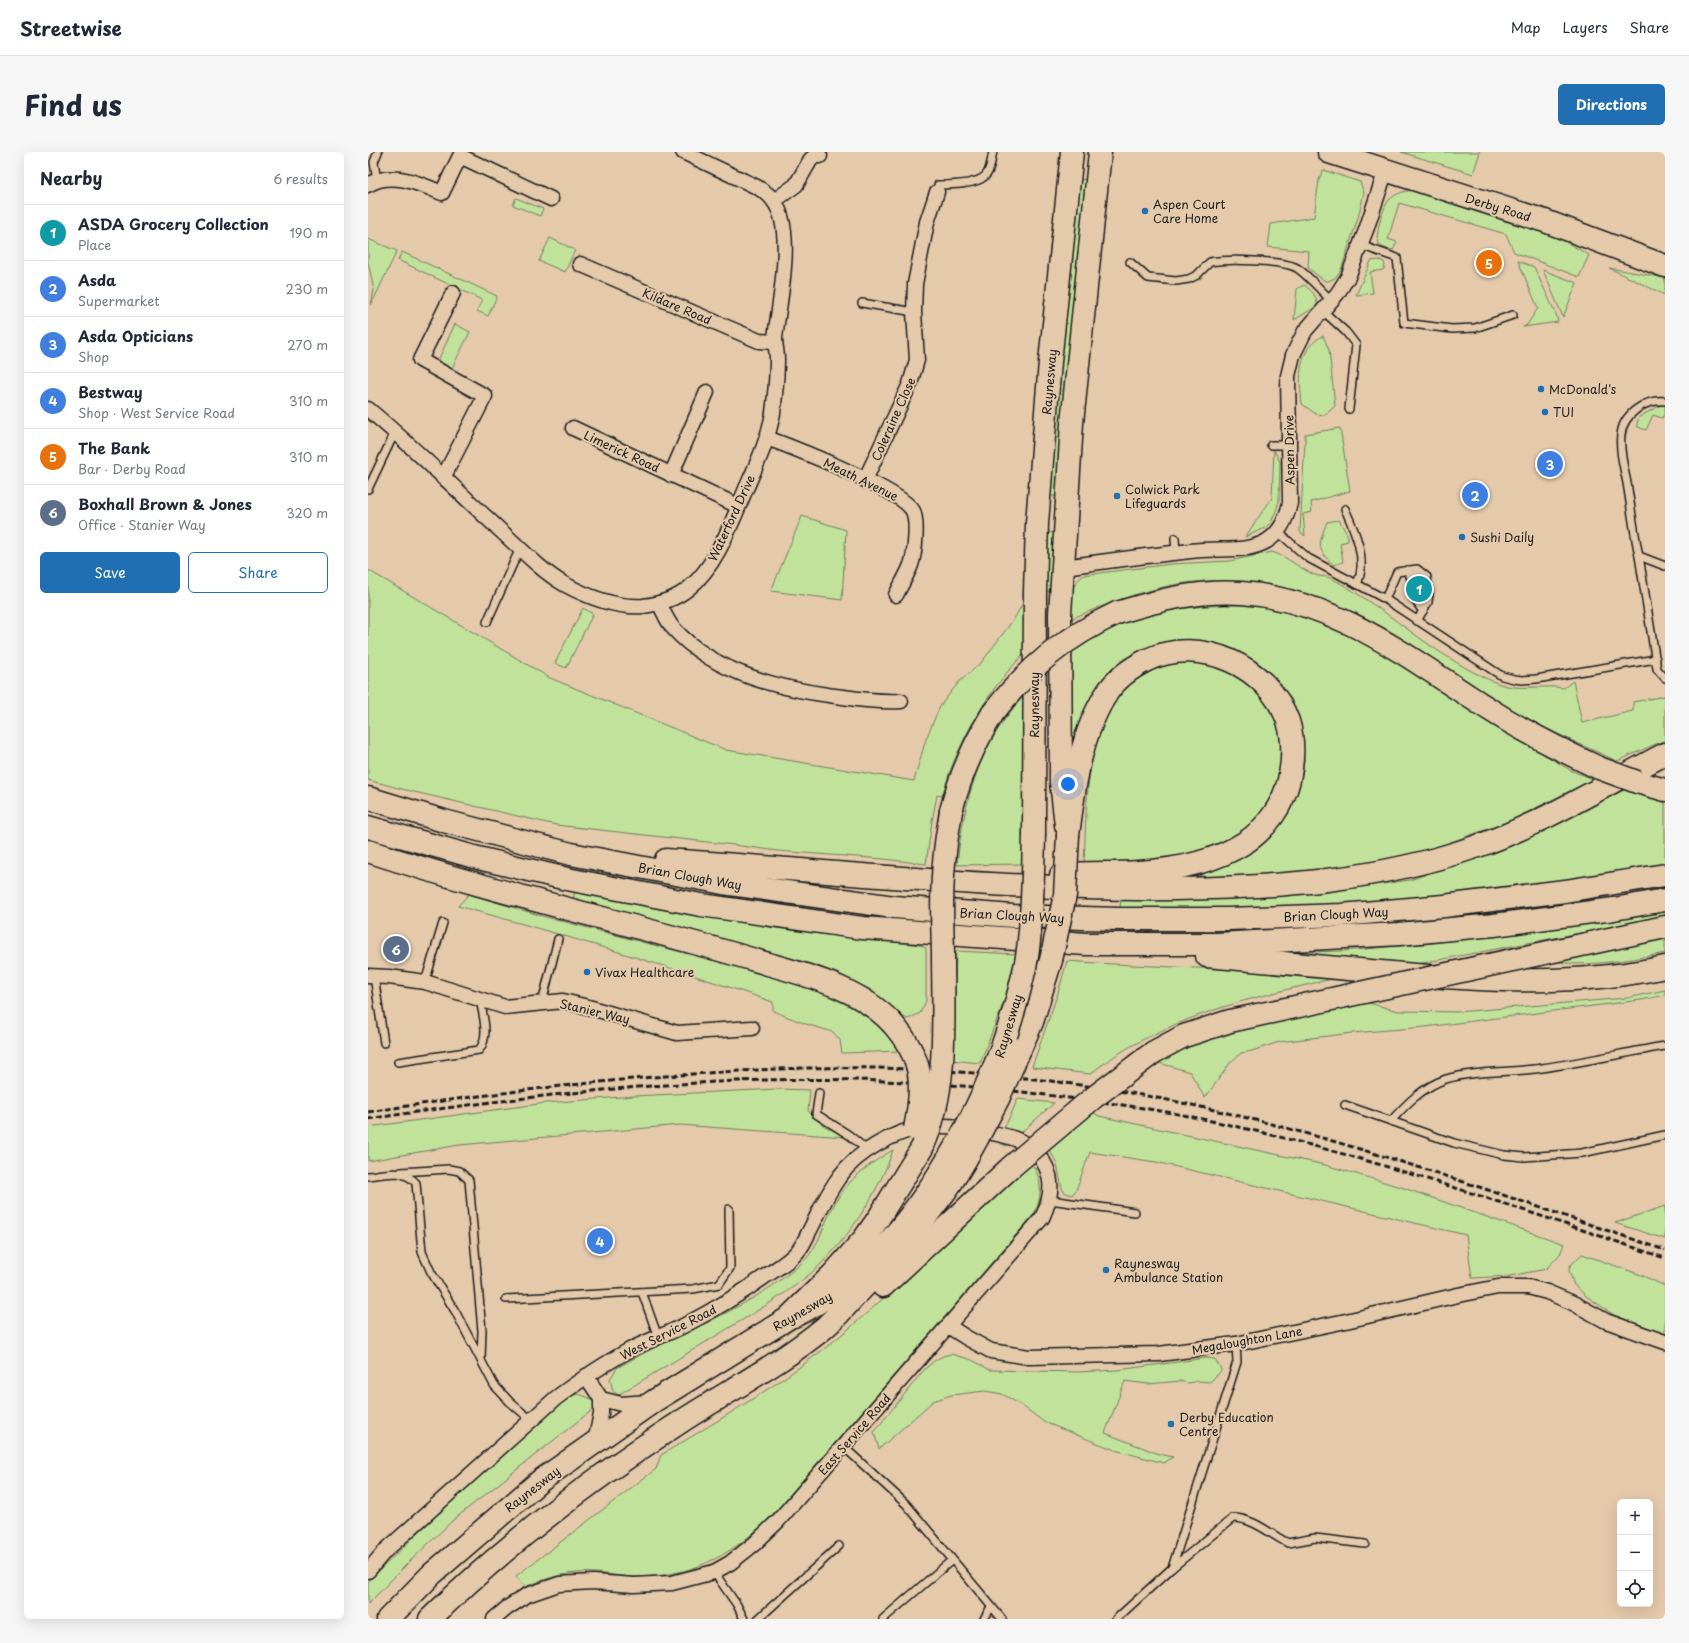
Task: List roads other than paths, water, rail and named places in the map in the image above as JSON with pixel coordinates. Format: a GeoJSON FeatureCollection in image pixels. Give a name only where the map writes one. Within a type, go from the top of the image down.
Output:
{"type":"FeatureCollection","features":[{"type":"Feature","properties":{"kind":"main road","name":"Raynesway"},"geometry":{"type":"LineString","coordinates":[[430,1619],[459,1590],[561,1505],[623,1460],[683,1420],[757,1376],[825,1327],[916,1230],[946,1191],[970,1135],[979,1104],[998,1059],[1015,1008],[1028,950],[1033,887],[1035,592],[1037,523],[1050,362],[1072,152]]}},
{"type":"Feature","properties":{"kind":"main road","name":"Raynesway"},"geometry":{"type":"LineString","coordinates":[[388,1619],[432,1574],[484,1527],[540,1481],[654,1401],[787,1319],[828,1298],[858,1273],[914,1212],[970,1135],[1016,1060],[1032,1022],[1044,987],[1060,924],[1065,895],[1068,835],[1061,782],[1060,614],[1072,423],[1100,152]]}},
{"type":"Feature","properties":{"kind":"main road","name":"Derby Road"},"geometry":{"type":"LineString","coordinates":[[1328,152],[1545,222],[1665,266]]}},
{"type":"Feature","properties":{"kind":"main road"},"geometry":{"type":"LineString","coordinates":[[787,1319],[833,1274],[864,1239],[878,1219],[913,1158],[932,1117],[942,1060],[944,1004],[944,854],[951,811],[967,763],[980,735],[993,713],[1008,695],[1035,666],[1053,650],[1090,626],[1117,613],[1161,600],[1203,594],[1242,594],[1271,597],[1301,605],[1360,628],[1386,642],[1504,718],[1550,745],[1599,768],[1637,782],[1665,790]]}},
{"type":"Feature","properties":{"kind":"main road"},"geometry":{"type":"LineString","coordinates":[[988,884],[1073,874],[1139,872],[1172,868],[1215,856],[1245,843],[1267,824],[1276,811],[1287,786],[1292,758],[1291,736],[1288,721],[1280,705],[1266,686],[1252,672],[1219,656],[1203,652],[1170,653],[1155,656],[1131,669],[1112,686],[1106,694],[1088,734],[1074,791],[1068,835]]}},
{"type":"Feature","properties":{"kind":"main road"},"geometry":{"type":"LineString","coordinates":[[571,854],[988,884],[1092,889],[1270,886],[1329,881],[1367,875],[1419,863],[1477,846],[1512,832],[1576,802],[1665,754]]}},
{"type":"Feature","properties":{"kind":"main road","name":"Brian Clough Way"},"geometry":{"type":"LineString","coordinates":[[368,798],[444,821],[571,854],[723,883],[894,907],[1013,916],[1119,919],[1228,919],[1341,915],[1452,905],[1565,891],[1665,875]]}},
{"type":"Feature","properties":{"kind":"main road","name":"Brian Clough Way"},"geometry":{"type":"LineString","coordinates":[[368,828],[478,858],[567,879],[701,905],[862,928],[1086,944],[1217,944],[1399,934],[1494,925],[1614,909],[1665,900]]}},
{"type":"Feature","properties":{"kind":"main road"},"geometry":{"type":"LineString","coordinates":[[368,851],[400,862],[810,976],[858,996],[875,1006],[891,1022],[910,1047],[919,1069],[921,1088],[913,1158]]}},
{"type":"Feature","properties":{"kind":"main road"},"geometry":{"type":"LineString","coordinates":[[825,1327],[879,1289],[1011,1167],[1071,1116],[1154,1052],[1184,1036],[1230,1021],[1665,927]]}},
{"type":"Feature","properties":{"kind":"main road"},"geometry":{"type":"LineString","coordinates":[[1086,944],[1284,964],[1482,980],[1532,981],[1576,979],[1665,967]]}},
{"type":"Feature","properties":{"kind":"street"},"geometry":{"type":"LineString","coordinates":[[683,152],[757,187],[774,201],[796,185],[811,159],[815,156],[820,156]]}},
{"type":"Feature","properties":{"kind":"street"},"geometry":{"type":"LineString","coordinates":[[373,183],[386,178],[416,182],[442,193],[460,156],[551,199]]}},
{"type":"Feature","properties":{"kind":"street","name":"Aspen Drive"},"geometry":{"type":"LineString","coordinates":[[1063,567],[1134,557],[1176,554],[1202,550],[1239,550],[1267,540],[1277,531],[1285,519],[1290,503],[1289,371],[1293,355],[1299,340],[1343,286],[1348,277],[1386,170]]}},
{"type":"Feature","properties":{"kind":"street","name":"Coleraine Close"},"geometry":{"type":"LineString","coordinates":[[865,480],[910,384],[917,360],[914,284],[927,222],[937,192]]}},
{"type":"Feature","properties":{"kind":"street","name":"Waterford Drive"},"geometry":{"type":"LineString","coordinates":[[368,409],[552,576],[590,597],[618,605],[644,606],[659,603],[682,594],[705,572],[723,541],[768,438],[777,358],[775,342],[786,248],[784,225],[774,201]]}},
{"type":"Feature","properties":{"kind":"street","name":"Kildare Road"},"geometry":{"type":"LineString","coordinates":[[580,264],[759,341],[775,342]]}},
{"type":"Feature","properties":{"kind":"street"},"geometry":{"type":"LineString","coordinates":[[443,478],[485,396],[420,360],[453,294]]}},
{"type":"Feature","properties":{"kind":"street","name":"Limerick Road"},"geometry":{"type":"LineString","coordinates":[[671,475],[707,392]]}},
{"type":"Feature","properties":{"kind":"street","name":"Limerick Road"},"geometry":{"type":"LineString","coordinates":[[573,428],[738,506]]}},
{"type":"Feature","properties":{"kind":"street","name":"Meath Avenue"},"geometry":{"type":"LineString","coordinates":[[768,438],[809,454],[865,480],[901,499],[913,511],[917,528],[911,564],[896,595]]}},
{"type":"Feature","properties":{"kind":"street"},"geometry":{"type":"LineString","coordinates":[[659,603],[669,623],[681,635],[712,660],[746,676],[816,694],[881,702],[900,700]]}},
{"type":"Feature","properties":{"kind":"street","name":"Stanier Way"},"geometry":{"type":"LineString","coordinates":[[371,976],[425,982],[505,1007],[562,1002],[575,1004],[677,1033],[752,1028]]}},
{"type":"Feature","properties":{"kind":"street","name":"West Service Road"},"geometry":{"type":"LineString","coordinates":[[368,1571],[385,1551],[556,1398],[586,1376],[629,1351],[684,1325],[750,1287],[791,1259],[800,1249],[830,1191],[840,1176],[850,1164],[867,1150],[908,1131],[923,1127],[944,1126],[970,1135]]}},
{"type":"Feature","properties":{"kind":"street","name":"East Service Road"},"geometry":{"type":"LineString","coordinates":[[494,1619],[507,1608],[528,1596],[560,1584],[593,1582],[634,1586],[672,1583],[714,1572],[730,1563],[754,1544],[768,1530],[844,1447],[1042,1218],[1050,1200],[1049,1178],[1042,1159],[1031,1147],[1015,1139],[970,1135]]}},
{"type":"Feature","properties":{"kind":"street","name":"Megaloughton Lane"},"geometry":{"type":"LineString","coordinates":[[948,1326],[991,1351],[1029,1358],[1159,1354],[1236,1344],[1346,1321],[1458,1294],[1498,1287],[1528,1287],[1547,1292],[1573,1303],[1606,1321],[1665,1342]]}},
{"type":"Feature","properties":{"kind":"street"},"geometry":{"type":"LineString","coordinates":[[586,1376],[601,1399],[601,1414],[595,1442]]}},
{"type":"Feature","properties":{"kind":"street"},"geometry":{"type":"LineString","coordinates":[[601,1399],[621,1404],[654,1401]]}},
{"type":"Feature","properties":{"kind":"lane"},"geometry":{"type":"LineString","coordinates":[[373,183],[374,162],[378,152]]}},
{"type":"Feature","properties":{"kind":"lane"},"geometry":{"type":"LineString","coordinates":[[937,192],[938,186],[957,185],[979,180],[985,176],[989,170],[993,152]]}},
{"type":"Feature","properties":{"kind":"lane"},"geometry":{"type":"LineString","coordinates":[[1360,245],[1397,258],[1404,323],[1452,329],[1475,328],[1513,315]]}},
{"type":"Feature","properties":{"kind":"lane"},"geometry":{"type":"LineString","coordinates":[[1130,262],[1148,278],[1176,281],[1189,279],[1197,275],[1210,262],[1220,260],[1248,260],[1296,268],[1327,305],[1356,345],[1349,409]]}},
{"type":"Feature","properties":{"kind":"lane"},"geometry":{"type":"LineString","coordinates":[[862,303],[914,312]]}},
{"type":"Feature","properties":{"kind":"lane"},"geometry":{"type":"LineString","coordinates":[[1665,402],[1659,401],[1642,406],[1628,415],[1620,436],[1622,457],[1657,669],[1665,678]]}},
{"type":"Feature","properties":{"kind":"lane"},"geometry":{"type":"LineString","coordinates":[[368,489],[395,432]]}},
{"type":"Feature","properties":{"kind":"lane"},"geometry":{"type":"LineString","coordinates":[[1271,445],[1289,445]]}},
{"type":"Feature","properties":{"kind":"lane"},"geometry":{"type":"LineString","coordinates":[[1345,509],[1355,533],[1361,562],[1361,576],[1357,584]]}},
{"type":"Feature","properties":{"kind":"lane"},"geometry":{"type":"LineString","coordinates":[[1277,531],[1308,558],[1385,599],[1502,676],[1522,680],[1536,679],[1656,659]]}},
{"type":"Feature","properties":{"kind":"lane"},"geometry":{"type":"LineString","coordinates":[[1174,538],[1176,554]]}},
{"type":"Feature","properties":{"kind":"lane"},"geometry":{"type":"LineString","coordinates":[[487,622],[520,548]]}},
{"type":"Feature","properties":{"kind":"lane"},"geometry":{"type":"LineString","coordinates":[[1639,556],[1665,566]]}},
{"type":"Feature","properties":{"kind":"lane"},"geometry":{"type":"LineString","coordinates":[[1385,599],[1397,572],[1417,569],[1427,578],[1429,594],[1428,602],[1417,621]]}},
{"type":"Feature","properties":{"kind":"lane"},"geometry":{"type":"LineString","coordinates":[[1408,570],[1414,599],[1423,611]]}},
{"type":"Feature","properties":{"kind":"lane"},"geometry":{"type":"LineString","coordinates":[[425,982],[443,924]]}},
{"type":"Feature","properties":{"kind":"lane"},"geometry":{"type":"LineString","coordinates":[[542,1003],[558,939]]}},
{"type":"Feature","properties":{"kind":"lane"},"geometry":{"type":"LineString","coordinates":[[371,976],[384,1043]]}},
{"type":"Feature","properties":{"kind":"lane"},"geometry":{"type":"LineString","coordinates":[[398,1062],[479,1050],[484,1044],[485,1036],[480,1000]]}},
{"type":"Feature","properties":{"kind":"lane"},"geometry":{"type":"LineString","coordinates":[[1391,1121],[1423,1090],[1446,1079],[1542,1068],[1665,1046]]}},
{"type":"Feature","properties":{"kind":"lane"},"geometry":{"type":"LineString","coordinates":[[818,1093],[816,1114],[849,1134],[867,1150]]}},
{"type":"Feature","properties":{"kind":"lane"},"geometry":{"type":"LineString","coordinates":[[1345,1105],[1454,1143],[1504,1155],[1524,1157],[1582,1153],[1665,1135]]}},
{"type":"Feature","properties":{"kind":"lane"},"geometry":{"type":"LineString","coordinates":[[368,1176],[399,1172],[449,1169],[459,1171],[469,1180],[482,1332],[481,1361]]}},
{"type":"Feature","properties":{"kind":"lane"},"geometry":{"type":"LineString","coordinates":[[399,1172],[410,1176],[416,1183],[422,1252],[431,1272],[455,1312],[494,1385],[510,1402],[531,1420]]}},
{"type":"Feature","properties":{"kind":"lane"},"geometry":{"type":"LineString","coordinates":[[1050,1200],[1135,1212]]}},
{"type":"Feature","properties":{"kind":"lane"},"geometry":{"type":"LineString","coordinates":[[506,1299],[693,1289],[720,1284],[730,1268],[729,1209]]}},
{"type":"Feature","properties":{"kind":"lane"},"geometry":{"type":"LineString","coordinates":[[642,1292],[658,1337]]}},
{"type":"Feature","properties":{"kind":"lane"},"geometry":{"type":"LineString","coordinates":[[1172,1568],[1237,1362],[1236,1344]]}},
{"type":"Feature","properties":{"kind":"lane"},"geometry":{"type":"LineString","coordinates":[[844,1447],[906,1504],[1002,1619]]}},
{"type":"Feature","properties":{"kind":"lane"},"geometry":{"type":"LineString","coordinates":[[1116,1619],[1172,1568],[1233,1518],[1243,1518],[1256,1524],[1288,1544],[1315,1538],[1365,1544]]}},
{"type":"Feature","properties":{"kind":"lane"},"geometry":{"type":"LineString","coordinates":[[758,1619],[839,1546]]}},
{"type":"Feature","properties":{"kind":"lane"},"geometry":{"type":"LineString","coordinates":[[883,1619],[952,1560]]}},
{"type":"Feature","properties":{"kind":"lane"},"geometry":{"type":"LineString","coordinates":[[714,1572],[737,1605],[744,1619]]}},
{"type":"Feature","properties":{"kind":"lane"},"geometry":{"type":"LineString","coordinates":[[984,1619],[992,1607]]}},
{"type":"Feature","properties":{"kind":"railway"},"geometry":{"type":"LineString","coordinates":[[368,1112],[470,1097],[676,1075],[778,1069],[830,1068],[937,1070],[991,1074],[1044,1080],[1150,1097],[1260,1121],[1435,1172],[1665,1250]]}},
{"type":"Feature","properties":{"kind":"railway"},"geometry":{"type":"LineString","coordinates":[[368,1119],[552,1095],[692,1083],[821,1079],[904,1082],[987,1088],[1143,1108],[1249,1129],[1369,1161],[1488,1198],[1665,1258]]}},
{"type":"Feature","properties":{"kind":"place","name":"Aspen Court Care Home"},"geometry":{"type":"Point","coordinates":[1145,211]}},
{"type":"Feature","properties":{"kind":"place","name":"The Bank"},"geometry":{"type":"Point","coordinates":[1489,263]}},
{"type":"Feature","properties":{"kind":"place","name":"McDonald's"},"geometry":{"type":"Point","coordinates":[1541,389]}},
{"type":"Feature","properties":{"kind":"place","name":"TUI"},"geometry":{"type":"Point","coordinates":[1545,412]}},
{"type":"Feature","properties":{"kind":"place","name":"Asda Opticians"},"geometry":{"type":"Point","coordinates":[1550,464]}},
{"type":"Feature","properties":{"kind":"place","name":"Asda"},"geometry":{"type":"Point","coordinates":[1475,495]}},
{"type":"Feature","properties":{"kind":"place","name":"Colwick Park Lifeguards"},"geometry":{"type":"Point","coordinates":[1117,496]}},
{"type":"Feature","properties":{"kind":"place","name":"Sushi Daily"},"geometry":{"type":"Point","coordinates":[1462,537]}},
{"type":"Feature","properties":{"kind":"place","name":"ASDA Grocery Collection"},"geometry":{"type":"Point","coordinates":[1419,589]}},
{"type":"Feature","properties":{"kind":"place","name":"Boxhall Brown & Jones"},"geometry":{"type":"Point","coordinates":[396,949]}},
{"type":"Feature","properties":{"kind":"place","name":"Vivax Healthcare"},"geometry":{"type":"Point","coordinates":[587,972]}},
{"type":"Feature","properties":{"kind":"place","name":"Bestway"},"geometry":{"type":"Point","coordinates":[600,1241]}},
{"type":"Feature","properties":{"kind":"place","name":"Raynesway Ambulance Station"},"geometry":{"type":"Point","coordinates":[1106,1270]}},
{"type":"Feature","properties":{"kind":"place","name":"Derby Education Centre"},"geometry":{"type":"Point","coordinates":[1171,1424]}}]}
